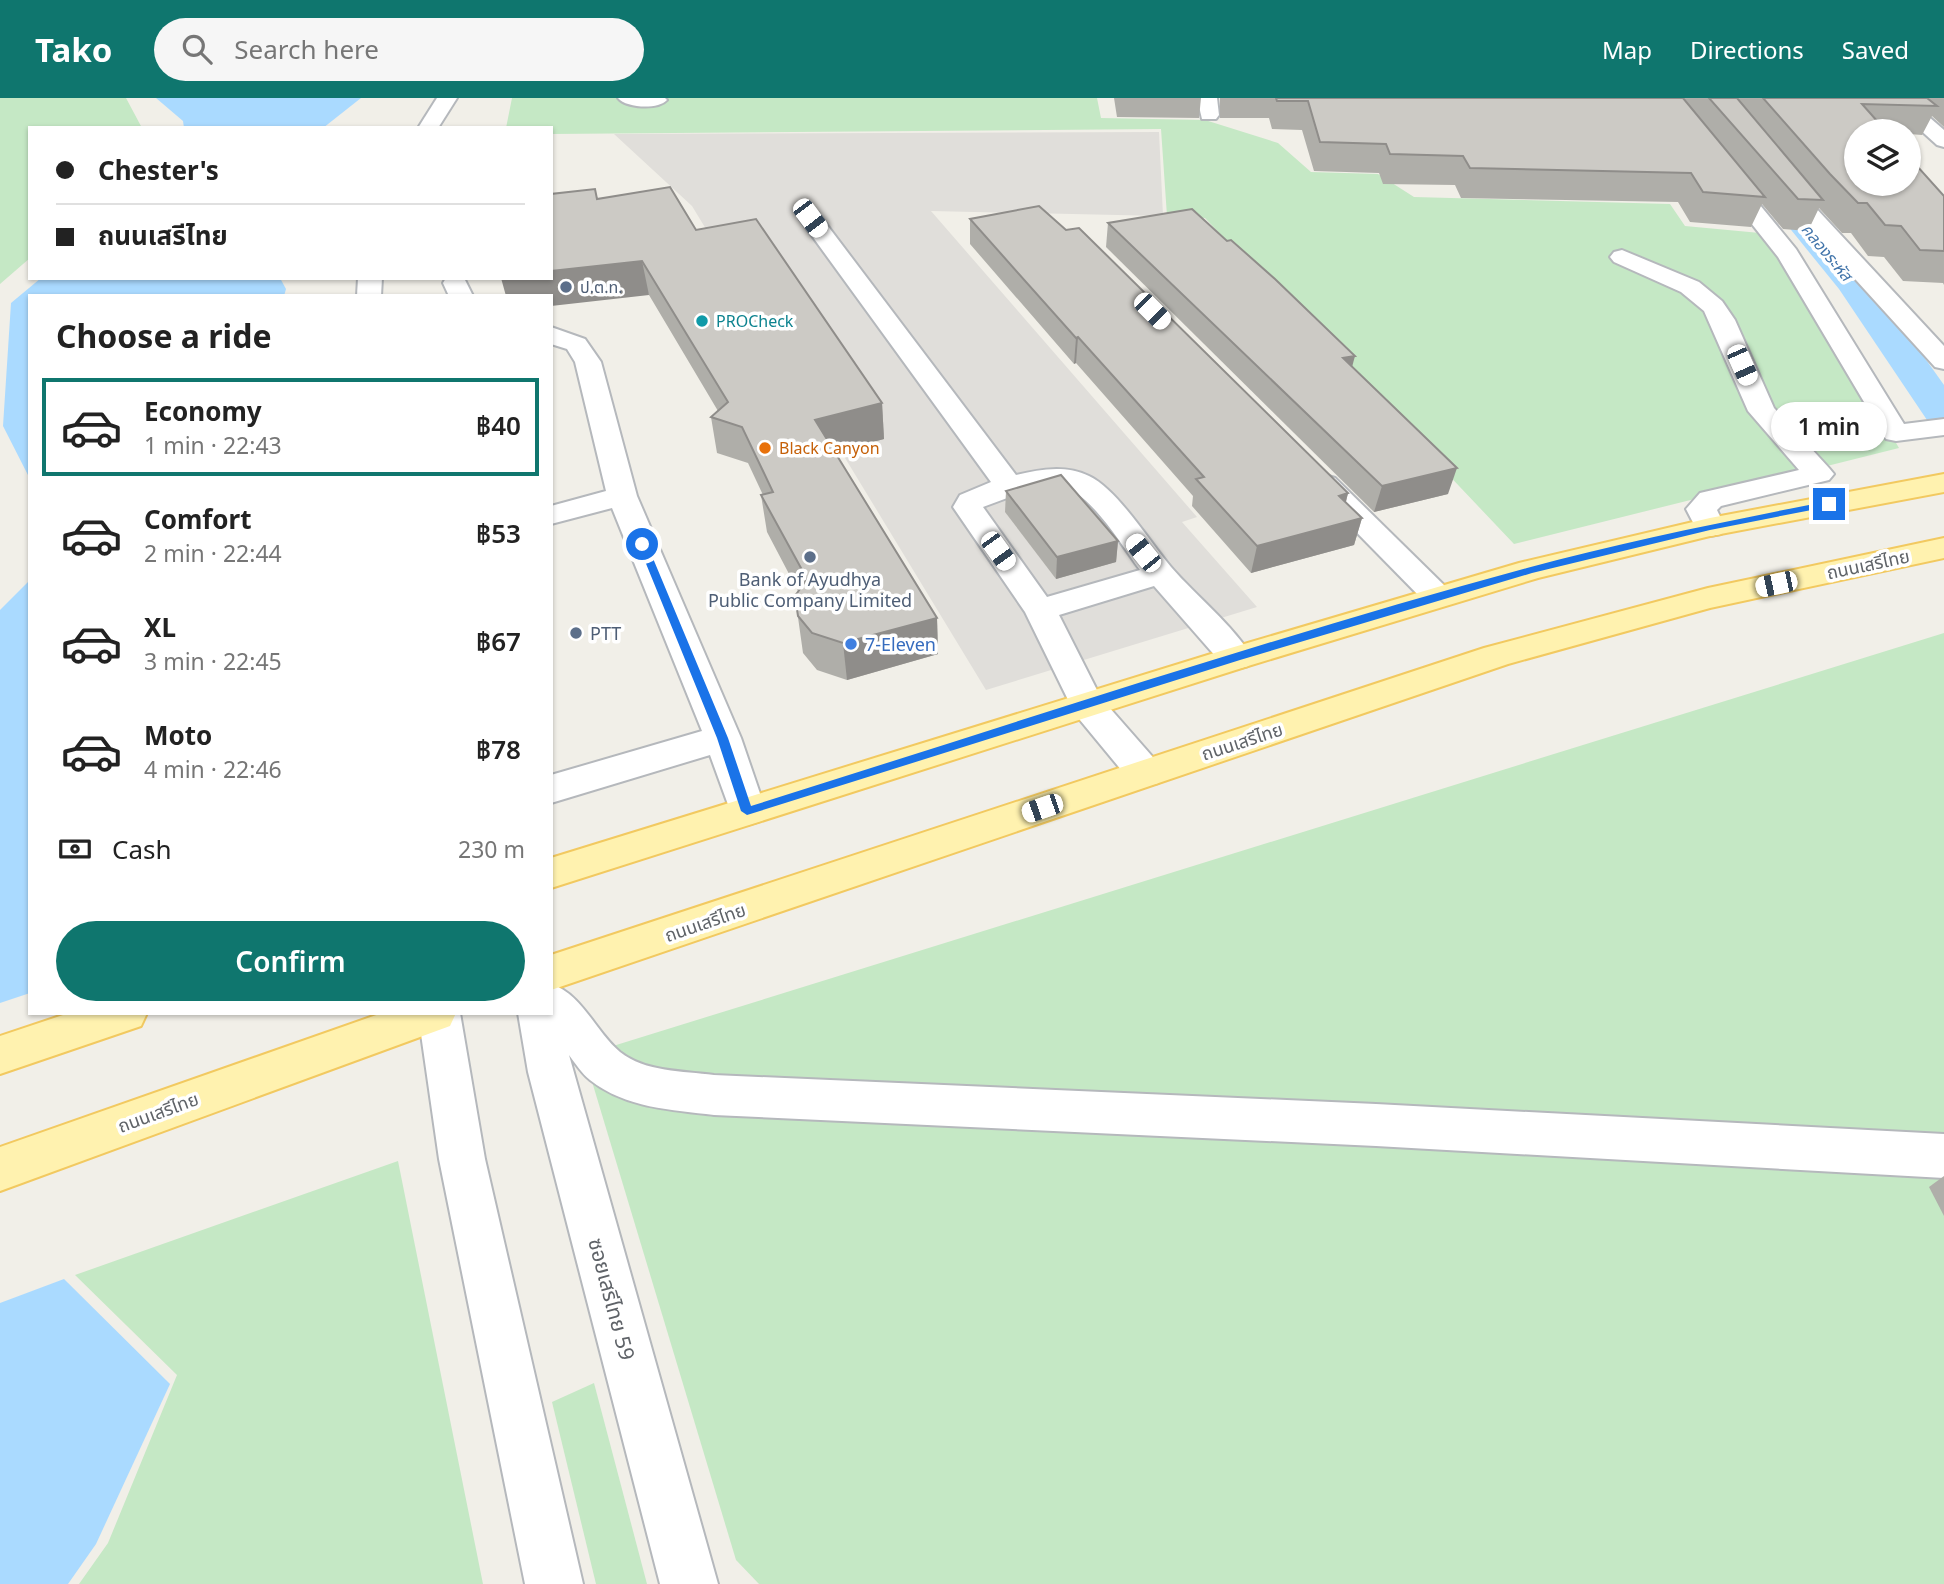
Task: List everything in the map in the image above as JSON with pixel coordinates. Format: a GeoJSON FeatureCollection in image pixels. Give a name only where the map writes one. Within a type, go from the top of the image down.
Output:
{"type":"FeatureCollection","features":[{"type":"Feature","properties":{"kind":"main road"},"geometry":{"type":"LineString","coordinates":[[553,872],[1237,658],[1542,567],[1710,527],[1944,483]]}},
{"type":"Feature","properties":{"kind":"main road","name":"ถนนเสรีไทย"},"geometry":{"type":"LineString","coordinates":[[553,972],[1483,660],[1708,598],[1944,548]]}},
{"type":"Feature","properties":{"kind":"main road"},"geometry":{"type":"LineString","coordinates":[[0,1055],[119,1015]]}},
{"type":"Feature","properties":{"kind":"main road","name":"ถนนเสรีไทย"},"geometry":{"type":"LineString","coordinates":[[0,1169],[431,1015]]}},
{"type":"Feature","properties":{"kind":"street"},"geometry":{"type":"LineString","coordinates":[[429,126],[447,98]]}},
{"type":"Feature","properties":{"kind":"street"},"geometry":{"type":"LineString","coordinates":[[628,98],[657,100]]}},
{"type":"Feature","properties":{"kind":"street"},"geometry":{"type":"LineString","coordinates":[[1662,98],[1788,254],[1896,433],[1944,427]]}},
{"type":"Feature","properties":{"kind":"street"},"geometry":{"type":"LineString","coordinates":[[1715,98],[1805,210],[1944,361]]}},
{"type":"Feature","properties":{"kind":"street"},"geometry":{"type":"LineString","coordinates":[[1895,98],[1944,141]]}},
{"type":"Feature","properties":{"kind":"street"},"geometry":{"type":"LineString","coordinates":[[810,218],[1010,487]]}},
{"type":"Feature","properties":{"kind":"street"},"geometry":{"type":"LineString","coordinates":[[1622,257],[1689,287],[1713,306],[1722,320],[1762,411],[1819,474],[1711,499],[1702,509],[1710,527]]}},
{"type":"Feature","properties":{"kind":"street"},"geometry":{"type":"LineString","coordinates":[[553,336],[576,344],[588,362],[622,496],[723,738],[747,811]]}},
{"type":"Feature","properties":{"kind":"street"},"geometry":{"type":"LineString","coordinates":[[1306,466],[1437,597]]}},
{"type":"Feature","properties":{"kind":"street"},"geometry":{"type":"LineString","coordinates":[[1145,774],[1087,705],[1041,610],[968,507],[971,501],[978,496],[1051,477],[1069,478],[1082,483],[1093,490],[1160,574],[1237,658]]}},
{"type":"Feature","properties":{"kind":"street"},"geometry":{"type":"LineString","coordinates":[[553,515],[622,496]]}},
{"type":"Feature","properties":{"kind":"street"},"geometry":{"type":"LineString","coordinates":[[1041,610],[1160,574]]}},
{"type":"Feature","properties":{"kind":"street"},"geometry":{"type":"LineString","coordinates":[[553,788],[723,738]]}},
{"type":"Feature","properties":{"kind":"street"},"geometry":{"type":"LineString","coordinates":[[553,1004],[605,1066],[643,1086],[714,1095],[1363,1124],[1944,1156]]}},
{"type":"Feature","properties":{"kind":"street"},"geometry":{"type":"LineString","coordinates":[[437,1015],[462,1159],[554,1584]]}},
{"type":"Feature","properties":{"kind":"street","name":"ซอยเสรีไทย 59"},"geometry":{"type":"LineString","coordinates":[[539,1015],[550,1072],[689,1584]]}},
{"type":"Feature","properties":{"kind":"shaded area"},"geometry":{"type":"Polygon","coordinates":[[[1159,132],[1163,216],[931,211],[1197,517],[1182,522],[1257,607],[986,690],[692,206],[614,134],[1159,132]]]}},
{"type":"Feature","properties":{"kind":"green space"},"geometry":{"type":"Polygon","coordinates":[[[0,98],[126,98],[141,126],[28,126],[28,260],[0,284],[0,98]]]}},
{"type":"Feature","properties":{"kind":"green space"},"geometry":{"type":"Polygon","coordinates":[[[512,98],[1097,98],[1101,118],[1205,120],[1278,143],[1311,172],[1378,174],[1414,197],[1670,204],[1685,226],[1760,233],[1813,302],[1899,448],[1514,544],[1205,218],[1167,216],[1161,129],[553,134],[553,126],[506,126],[512,98]]]}},
{"type":"Feature","properties":{"kind":"green space"},"geometry":{"type":"Polygon","coordinates":[[[1944,633],[1944,1584],[759,1584],[736,1560],[584,1055],[1944,633]]]}},
{"type":"Feature","properties":{"kind":"green space"},"geometry":{"type":"Polygon","coordinates":[[[398,1161],[483,1584],[79,1584],[108,1543],[177,1375],[75,1275],[398,1161]]]}},
{"type":"Feature","properties":{"kind":"green space"},"geometry":{"type":"Polygon","coordinates":[[[594,1383],[647,1584],[596,1584],[552,1402],[594,1383]]]}},
{"type":"Feature","properties":{"kind":"water"},"geometry":{"type":"Polygon","coordinates":[[[156,98],[361,98],[326,126],[184,126],[183,121],[156,98]]]}},
{"type":"Feature","properties":{"kind":"water"},"geometry":{"type":"Polygon","coordinates":[[[39,280],[281,280],[286,289],[285,294],[28,294],[28,475],[3,426],[11,303],[39,280]]]}},
{"type":"Feature","properties":{"kind":"water"},"geometry":{"type":"Polygon","coordinates":[[[28,582],[28,994],[0,1003],[0,610],[28,582]]]}},
{"type":"Feature","properties":{"kind":"water"},"geometry":{"type":"Polygon","coordinates":[[[64,1279],[170,1384],[96,1544],[68,1584],[0,1584],[0,1303],[64,1279]]]}},
{"type":"Feature","properties":{"kind":"building"},"geometry":{"type":"Polygon","coordinates":[[[1276,98],[1683,98],[1765,197],[1703,192],[1691,173],[1470,168],[1463,156],[1390,154],[1386,144],[1320,142],[1308,101],[1277,101],[1276,98]]]}},
{"type":"Feature","properties":{"kind":"building"},"geometry":{"type":"Polygon","coordinates":[[[1709,98],[1737,98],[1823,200],[1798,199],[1709,98]]]}},
{"type":"Feature","properties":{"kind":"building"},"geometry":{"type":"Polygon","coordinates":[[[1763,98],[1927,98],[1937,106],[1862,104],[1875,119],[1844,119],[1844,188],[1763,98]]]}},
{"type":"Feature","properties":{"kind":"building"},"geometry":{"type":"Polygon","coordinates":[[[1921,170],[1944,196],[1944,251],[1920,250],[1901,226],[1885,225],[1867,203],[1858,203],[1851,196],[1921,196],[1921,170]]]}},
{"type":"Feature","properties":{"kind":"building"},"geometry":{"type":"Polygon","coordinates":[[[670,187],[696,230],[756,219],[882,403],[815,420],[937,618],[843,643],[812,633],[798,616],[795,596],[807,579],[761,495],[773,492],[742,427],[711,417],[728,402],[642,261],[553,271],[553,194],[595,189],[597,199],[670,187]]]}},
{"type":"Feature","properties":{"kind":"building"},"geometry":{"type":"Polygon","coordinates":[[[1039,206],[1066,230],[1079,228],[1348,493],[1339,496],[1362,518],[1257,546],[1196,479],[1204,477],[970,219],[1039,206]]]}},
{"type":"Feature","properties":{"kind":"building"},"geometry":{"type":"Polygon","coordinates":[[[1192,209],[1275,279],[1355,356],[1343,358],[1457,468],[1382,486],[1108,223],[1192,209]]]}},
{"type":"Feature","properties":{"kind":"building"},"geometry":{"type":"Polygon","coordinates":[[[1061,475],[1118,541],[1057,557],[1006,491],[1061,475]]]}},
{"type":"Feature","properties":{"kind":"waterway","name":"คลองระหัส"},"geometry":{"type":"LineString","coordinates":[[1699,98],[1852,282],[1944,414]]}},
{"type":"Feature","properties":{"kind":"place","name":"ป.ต.ท."},"geometry":{"type":"Point","coordinates":[566,287]}},
{"type":"Feature","properties":{"kind":"place","name":"PROCheck"},"geometry":{"type":"Point","coordinates":[702,321]}},
{"type":"Feature","properties":{"kind":"place","name":"Black Canyon"},"geometry":{"type":"Point","coordinates":[765,448]}},
{"type":"Feature","properties":{"kind":"place","name":"Bank of Ayudhya Public Company Limited"},"geometry":{"type":"Point","coordinates":[810,557]}},
{"type":"Feature","properties":{"kind":"place","name":"PTT"},"geometry":{"type":"Point","coordinates":[576,633]}},
{"type":"Feature","properties":{"kind":"place","name":"7-Eleven"},"geometry":{"type":"Point","coordinates":[851,644]}},
{"type":"Feature","properties":{"kind":"route"},"geometry":{"type":"LineString","coordinates":[[642,544],[723,738],[747,811],[1530,570],[1710,527],[1829,504]]}}]}
